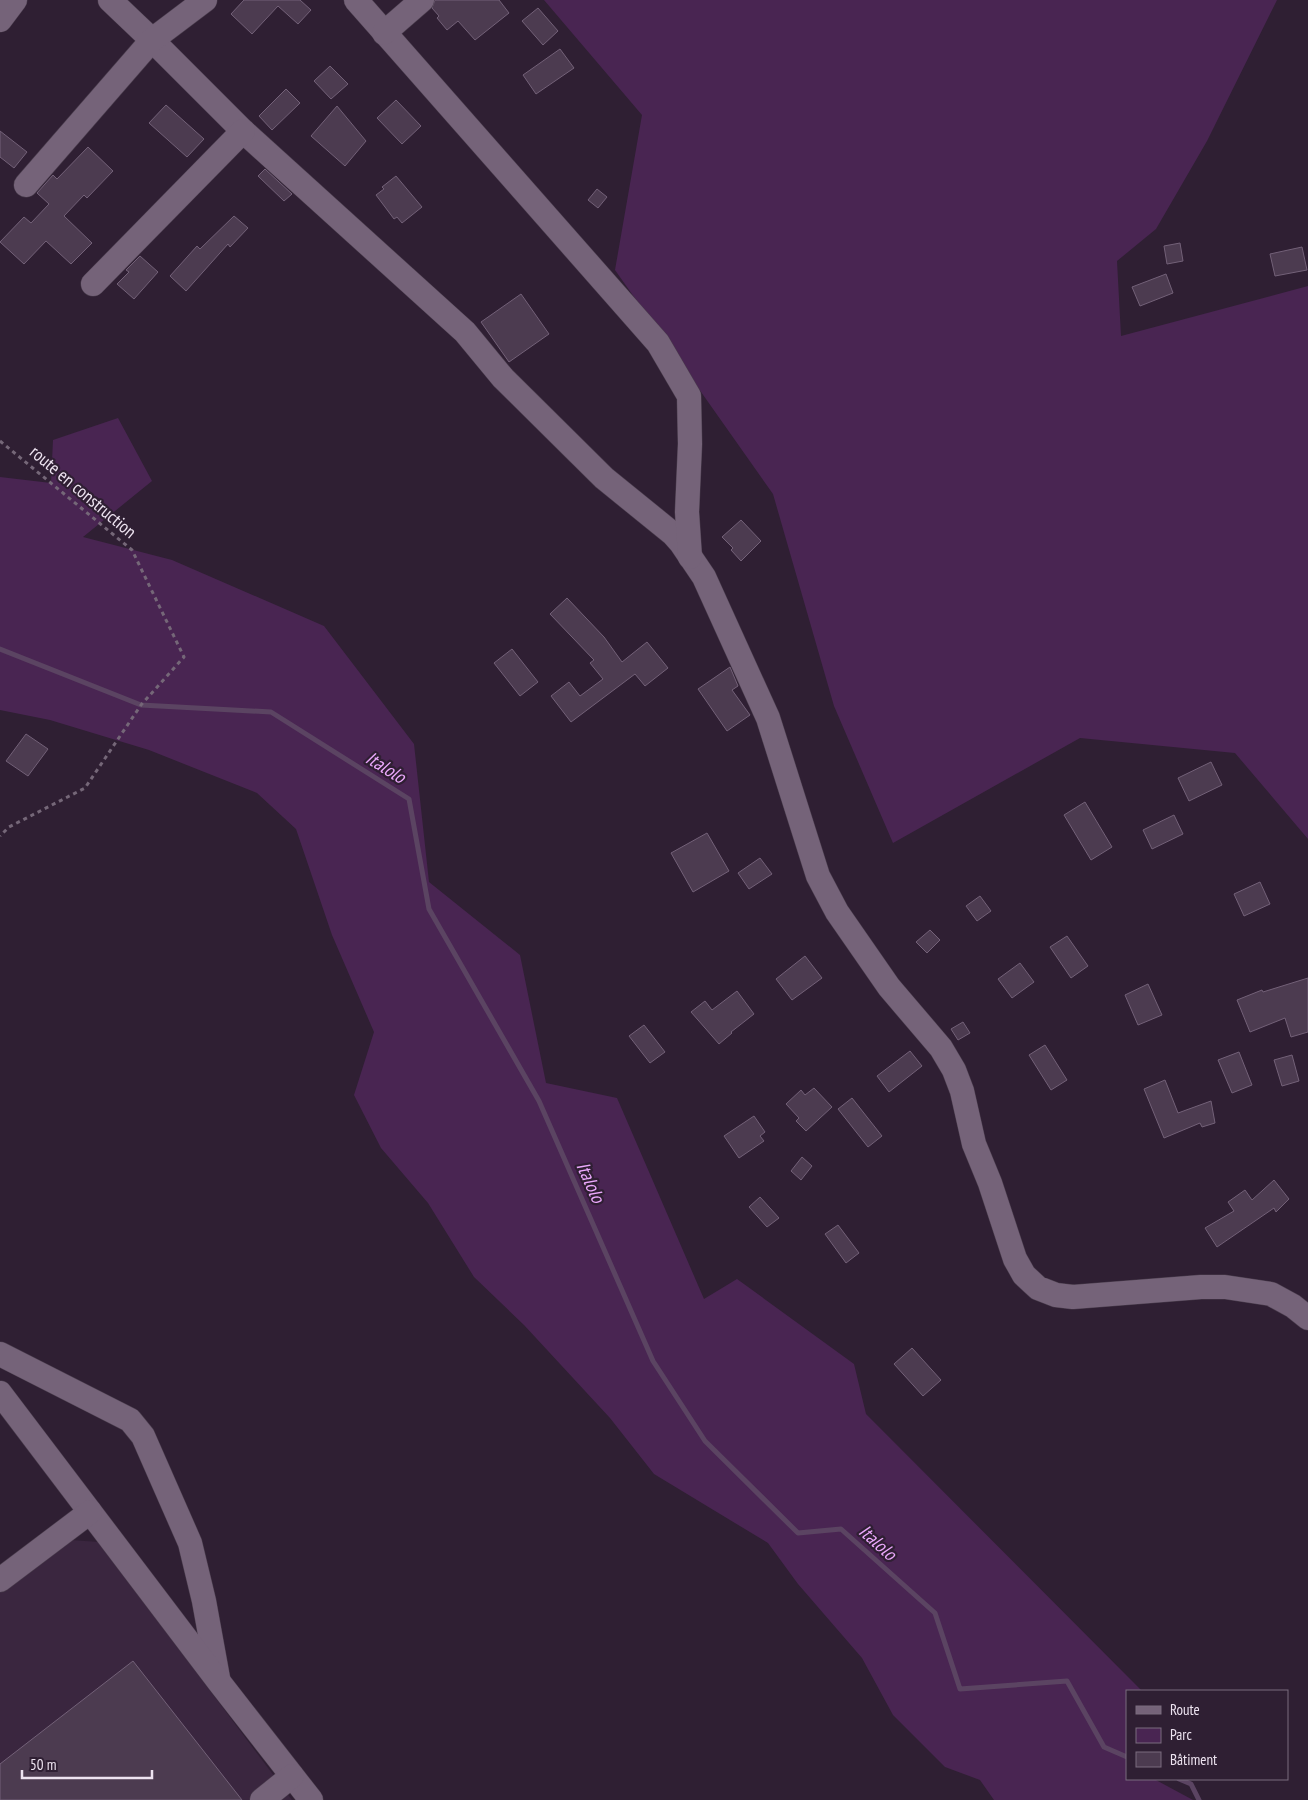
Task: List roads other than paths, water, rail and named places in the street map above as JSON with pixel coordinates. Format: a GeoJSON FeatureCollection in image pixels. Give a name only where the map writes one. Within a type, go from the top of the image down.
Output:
{"type":"FeatureCollection","features":[{"type":"Feature","properties":{"kind":"street"},"geometry":{"type":"LineString","coordinates":[[0,20],[15,0]]}},
{"type":"Feature","properties":{"kind":"street"},"geometry":{"type":"LineString","coordinates":[[110,0],[243,131],[465,332],[503,378],[604,478],[673,534],[690,557],[704,577],[768,718],[818,876],[828,897],[889,987],[941,1048],[954,1070],[962,1092],[974,1144],[990,1183],[1015,1259],[1024,1275],[1038,1288],[1056,1295],[1073,1296],[1201,1287],[1251,1290],[1271,1294],[1293,1306],[1308,1318]]}},
{"type":"Feature","properties":{"kind":"street"},"geometry":{"type":"LineString","coordinates":[[26,185],[152,40],[205,0]]}},
{"type":"Feature","properties":{"kind":"street"},"geometry":{"type":"LineString","coordinates":[[356,0],[663,350],[690,396],[687,512],[690,557]]}},
{"type":"Feature","properties":{"kind":"street"},"geometry":{"type":"LineString","coordinates":[[384,33],[422,0]]}},
{"type":"Feature","properties":{"kind":"street"},"geometry":{"type":"LineString","coordinates":[[93,284],[243,131]]}},
{"type":"Feature","properties":{"kind":"street"},"geometry":{"type":"LineString","coordinates":[[0,1354],[130,1420],[143,1436],[190,1543],[204,1601],[219,1682]]}},
{"type":"Feature","properties":{"kind":"street"},"geometry":{"type":"LineString","coordinates":[[0,1393],[311,1800]]}},
{"type":"Feature","properties":{"kind":"street"},"geometry":{"type":"LineString","coordinates":[[0,1580],[90,1512]]}},
{"type":"Feature","properties":{"kind":"street"},"geometry":{"type":"LineString","coordinates":[[262,1800],[292,1776]]}},
{"type":"Feature","properties":{"kind":"waterway","name":"Italolo"},"geometry":{"type":"LineString","coordinates":[[0,649],[141,705],[271,712],[409,799],[429,909],[539,1101],[653,1361],[705,1441],[798,1533],[841,1529],[935,1613],[960,1689],[1067,1681],[1104,1747],[1126,1757]]}},
{"type":"Feature","properties":{"kind":"waterway","name":"Italolo"},"geometry":{"type":"LineString","coordinates":[[1181,1780],[1191,1784],[1199,1800]]}}]}
